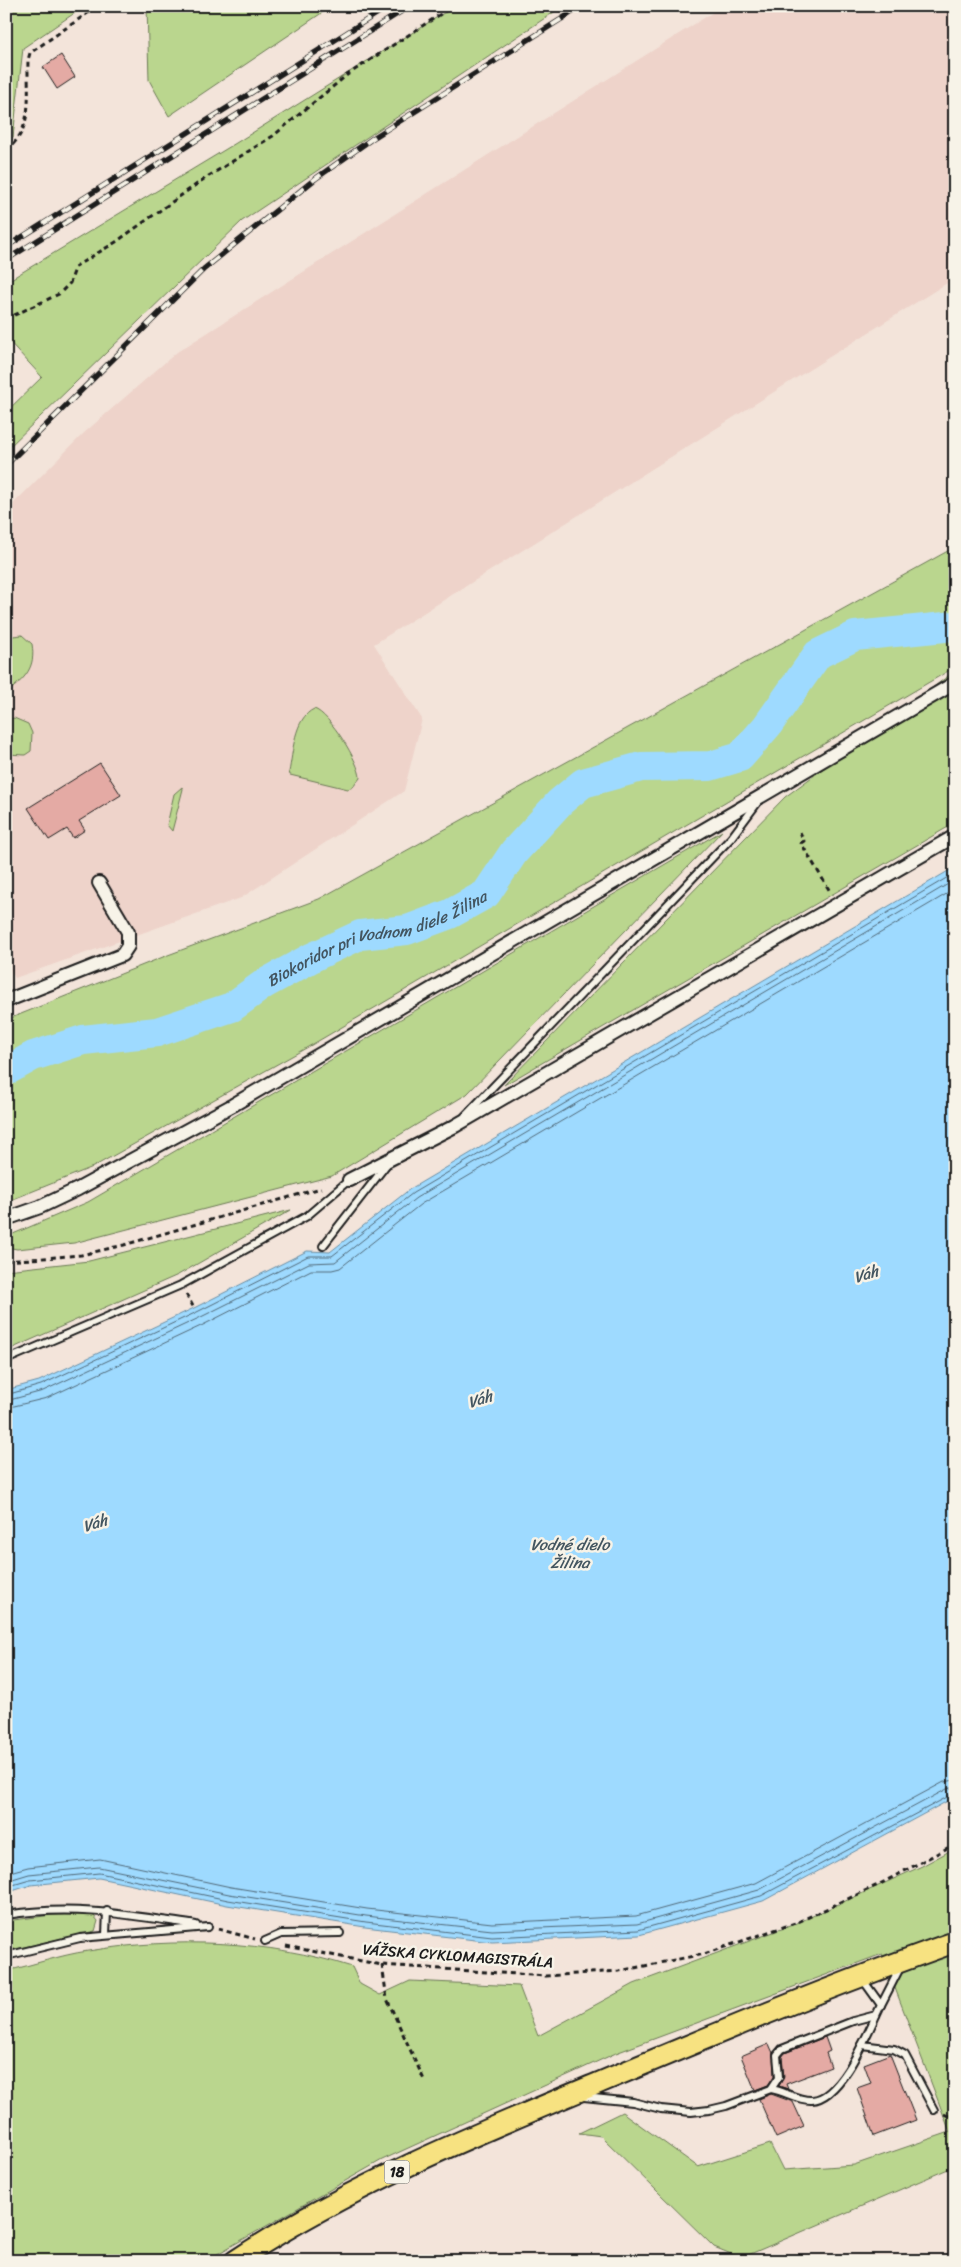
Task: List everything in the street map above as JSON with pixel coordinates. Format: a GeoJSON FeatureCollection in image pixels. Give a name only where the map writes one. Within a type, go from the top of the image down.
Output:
{"type":"FeatureCollection","features":[{"type":"Feature","properties":{"kind":"main road","name":"18"},"geometry":{"type":"LineString","coordinates":[[236,2261],[327,2206],[426,2157],[565,2097],[860,1977],[955,1942]]}},
{"type":"Feature","properties":{"kind":"street"},"geometry":{"type":"LineString","coordinates":[[6,1219],[40,1207],[78,1189],[233,1105],[955,683]]}},
{"type":"Feature","properties":{"kind":"street"},"geometry":{"type":"LineString","coordinates":[[349,1180],[390,1161],[455,1126],[955,836]]}},
{"type":"Feature","properties":{"kind":"street"},"geometry":{"type":"LineString","coordinates":[[6,1001],[122,955],[128,946],[128,932],[99,883]]}},
{"type":"Feature","properties":{"kind":"lane"},"geometry":{"type":"LineString","coordinates":[[455,1126],[732,838],[764,794]]}},
{"type":"Feature","properties":{"kind":"lane"},"geometry":{"type":"LineString","coordinates":[[323,1246],[390,1161]]}},
{"type":"Feature","properties":{"kind":"lane"},"geometry":{"type":"LineString","coordinates":[[6,1360],[181,1285],[307,1216],[349,1180]]}},
{"type":"Feature","properties":{"kind":"lane"},"geometry":{"type":"LineString","coordinates":[[6,1915],[49,1910],[107,1911],[208,1927]]}},
{"type":"Feature","properties":{"kind":"lane"},"geometry":{"type":"LineString","coordinates":[[106,1935],[107,1911]]}},
{"type":"Feature","properties":{"kind":"lane"},"geometry":{"type":"LineString","coordinates":[[6,1956],[54,1944],[106,1935],[208,1927]]}},
{"type":"Feature","properties":{"kind":"lane"},"geometry":{"type":"LineString","coordinates":[[265,1941],[281,1934],[340,1933]]}},
{"type":"Feature","properties":{"kind":"lane"},"geometry":{"type":"LineString","coordinates":[[565,2097],[599,2097],[661,2109],[691,2112],[726,2106],[771,2089],[784,2091],[804,2100],[818,2099],[825,2096],[854,2061],[905,1960]]}},
{"type":"Feature","properties":{"kind":"lane"},"geometry":{"type":"LineString","coordinates":[[860,1977],[881,2005]]}},
{"type":"Feature","properties":{"kind":"lane"},"geometry":{"type":"LineString","coordinates":[[771,2089],[779,2077],[777,2055],[782,2049],[853,2021],[876,2015]]}},
{"type":"Feature","properties":{"kind":"lane"},"geometry":{"type":"LineString","coordinates":[[862,2045],[894,2049],[905,2055],[934,2110]]}},
{"type":"Feature","properties":{"kind":"path"},"geometry":{"type":"LineString","coordinates":[[6,150],[21,138],[24,129],[30,53],[98,6]]}},
{"type":"Feature","properties":{"kind":"path"},"geometry":{"type":"LineString","coordinates":[[6,319],[58,294],[70,283],[76,266],[116,242],[204,179],[272,136],[347,75],[453,6]]}},
{"type":"Feature","properties":{"kind":"path"},"geometry":{"type":"LineString","coordinates":[[800,832],[804,841],[801,843],[838,904]]}},
{"type":"Feature","properties":{"kind":"path"},"geometry":{"type":"LineString","coordinates":[[6,1261],[81,1255],[124,1245],[349,1180]]}},
{"type":"Feature","properties":{"kind":"path","name":"VÁŽSKA CYKLOMAGISTRÁLA"},"geometry":{"type":"LineString","coordinates":[[208,1927],[265,1941],[382,1965],[546,1976],[619,1971],[704,1954],[798,1922],[880,1884],[955,1844]]}},
{"type":"Feature","properties":{"kind":"path"},"geometry":{"type":"LineString","coordinates":[[382,1965],[387,1999],[425,2082]]}},
{"type":"Feature","properties":{"kind":"shaded area"},"geometry":{"type":"Polygon","coordinates":[[[723,6],[955,6],[955,278],[374,644],[422,719],[404,791],[241,898],[15,978],[6,964],[6,511],[84,433],[177,352],[723,6]]]}},
{"type":"Feature","properties":{"kind":"green space"},"geometry":{"type":"Polygon","coordinates":[[[6,6],[85,6],[23,48],[13,137],[6,142],[6,6]]]}},
{"type":"Feature","properties":{"kind":"green space"},"geometry":{"type":"Polygon","coordinates":[[[147,6],[332,6],[169,116],[149,80],[147,6]]]}},
{"type":"Feature","properties":{"kind":"green space"},"geometry":{"type":"Polygon","coordinates":[[[455,6],[563,6],[242,221],[6,450],[6,412],[42,377],[6,338],[6,282],[236,143],[455,6]]]}},
{"type":"Feature","properties":{"kind":"green space"},"geometry":{"type":"Polygon","coordinates":[[[955,547],[955,667],[308,1047],[93,1167],[6,1202],[6,1020],[168,955],[319,899],[955,547]]]}},
{"type":"Feature","properties":{"kind":"green space"},"geometry":{"type":"Polygon","coordinates":[[[22,635],[32,644],[31,666],[24,677],[8,692],[8,640],[13,636],[22,635]]]}},
{"type":"Feature","properties":{"kind":"green space"},"geometry":{"type":"Polygon","coordinates":[[[955,671],[955,823],[504,1085],[785,797],[955,671]]]}},
{"type":"Feature","properties":{"kind":"green space"},"geometry":{"type":"Polygon","coordinates":[[[314,709],[328,719],[343,739],[355,761],[360,778],[353,787],[348,789],[290,775],[293,746],[298,728],[307,714],[314,709]]]}},
{"type":"Feature","properties":{"kind":"green space"},"geometry":{"type":"Polygon","coordinates":[[[14,718],[28,724],[32,733],[31,751],[25,755],[6,754],[6,720],[14,718]]]}},
{"type":"Feature","properties":{"kind":"green space"},"geometry":{"type":"Polygon","coordinates":[[[182,787],[172,831],[167,825],[174,794],[182,787]]]}},
{"type":"Feature","properties":{"kind":"green space"},"geometry":{"type":"Polygon","coordinates":[[[722,831],[467,1094],[332,1176],[74,1243],[17,1249],[6,1247],[6,1237],[88,1202],[722,831]]]}},
{"type":"Feature","properties":{"kind":"green space"},"geometry":{"type":"Polygon","coordinates":[[[291,1210],[178,1275],[6,1351],[6,1270],[89,1261],[291,1210]]]}},
{"type":"Feature","properties":{"kind":"green space"},"geometry":{"type":"Polygon","coordinates":[[[955,1848],[955,2166],[741,2258],[714,2247],[601,2136],[579,2133],[622,2112],[698,2167],[770,2144],[783,2170],[854,2165],[950,2132],[882,1954],[616,2053],[382,2160],[205,2261],[6,2261],[6,1971],[78,1953],[121,1947],[188,1943],[254,1946],[320,1958],[352,1967],[360,1984],[380,1995],[410,1981],[519,1986],[538,2036],[634,1984],[795,1924],[922,1866],[955,1848]]]}},
{"type":"Feature","properties":{"kind":"green space"},"geometry":{"type":"Polygon","coordinates":[[[88,1914],[94,1916],[98,1921],[95,1931],[6,1951],[6,1921],[52,1915],[88,1914]]]}},
{"type":"Feature","properties":{"kind":"water","name":"Vodné dielo Žilina"},"geometry":{"type":"Polygon","coordinates":[[[955,867],[955,1797],[763,1901],[639,1935],[492,1942],[365,1927],[227,1905],[99,1878],[31,1885],[6,1893],[6,1390],[39,1381],[194,1308],[307,1251],[330,1252],[410,1189],[955,867]]]}},
{"type":"Feature","properties":{"kind":"building"},"geometry":{"type":"Polygon","coordinates":[[[61,55],[75,77],[57,89],[43,67],[61,55]]]}},
{"type":"Feature","properties":{"kind":"building"},"geometry":{"type":"Polygon","coordinates":[[[100,763],[121,795],[79,821],[85,830],[73,838],[67,829],[49,840],[28,808],[100,763]]]}},
{"type":"Feature","properties":{"kind":"building"},"geometry":{"type":"Polygon","coordinates":[[[825,2037],[830,2051],[826,2053],[831,2067],[786,2084],[788,2089],[779,2086],[784,2077],[782,2057],[785,2053],[825,2037]]]}},
{"type":"Feature","properties":{"kind":"building"},"geometry":{"type":"Polygon","coordinates":[[[769,2044],[773,2053],[774,2076],[768,2085],[755,2090],[741,2056],[769,2044]]]}},
{"type":"Feature","properties":{"kind":"building"},"geometry":{"type":"Polygon","coordinates":[[[890,2054],[916,2120],[874,2136],[857,2088],[871,2083],[864,2064],[890,2054]]]}},
{"type":"Feature","properties":{"kind":"building"},"geometry":{"type":"Polygon","coordinates":[[[771,2094],[793,2102],[804,2126],[776,2138],[759,2099],[771,2094]]]}},
{"type":"Feature","properties":{"kind":"waterway","name":"Biokoridor pri Vodnom diele Žilina"},"geometry":{"type":"LineString","coordinates":[[6,1071],[33,1056],[83,1040],[157,1032],[232,1007],[264,984],[313,957],[360,935],[407,930],[450,914],[486,894],[514,852],[560,802],[583,783],[641,767],[710,766],[740,757],[767,726],[818,654],[855,636],[955,626]]}},
{"type":"Feature","properties":{"kind":"railway"},"geometry":{"type":"LineString","coordinates":[[6,247],[389,6]]}},
{"type":"Feature","properties":{"kind":"railway"},"geometry":{"type":"LineString","coordinates":[[6,260],[410,6]]}},
{"type":"Feature","properties":{"kind":"railway"},"geometry":{"type":"LineString","coordinates":[[6,465],[204,269],[315,179],[373,138],[582,6]]}},
{"type":"Feature","properties":{"kind":"water label","name":"Váh"},"geometry":{"type":"Point","coordinates":[866,1274]}},
{"type":"Feature","properties":{"kind":"water label","name":"Váh"},"geometry":{"type":"Point","coordinates":[480,1399]}},
{"type":"Feature","properties":{"kind":"water label","name":"Váh"},"geometry":{"type":"Point","coordinates":[95,1523]}}]}
